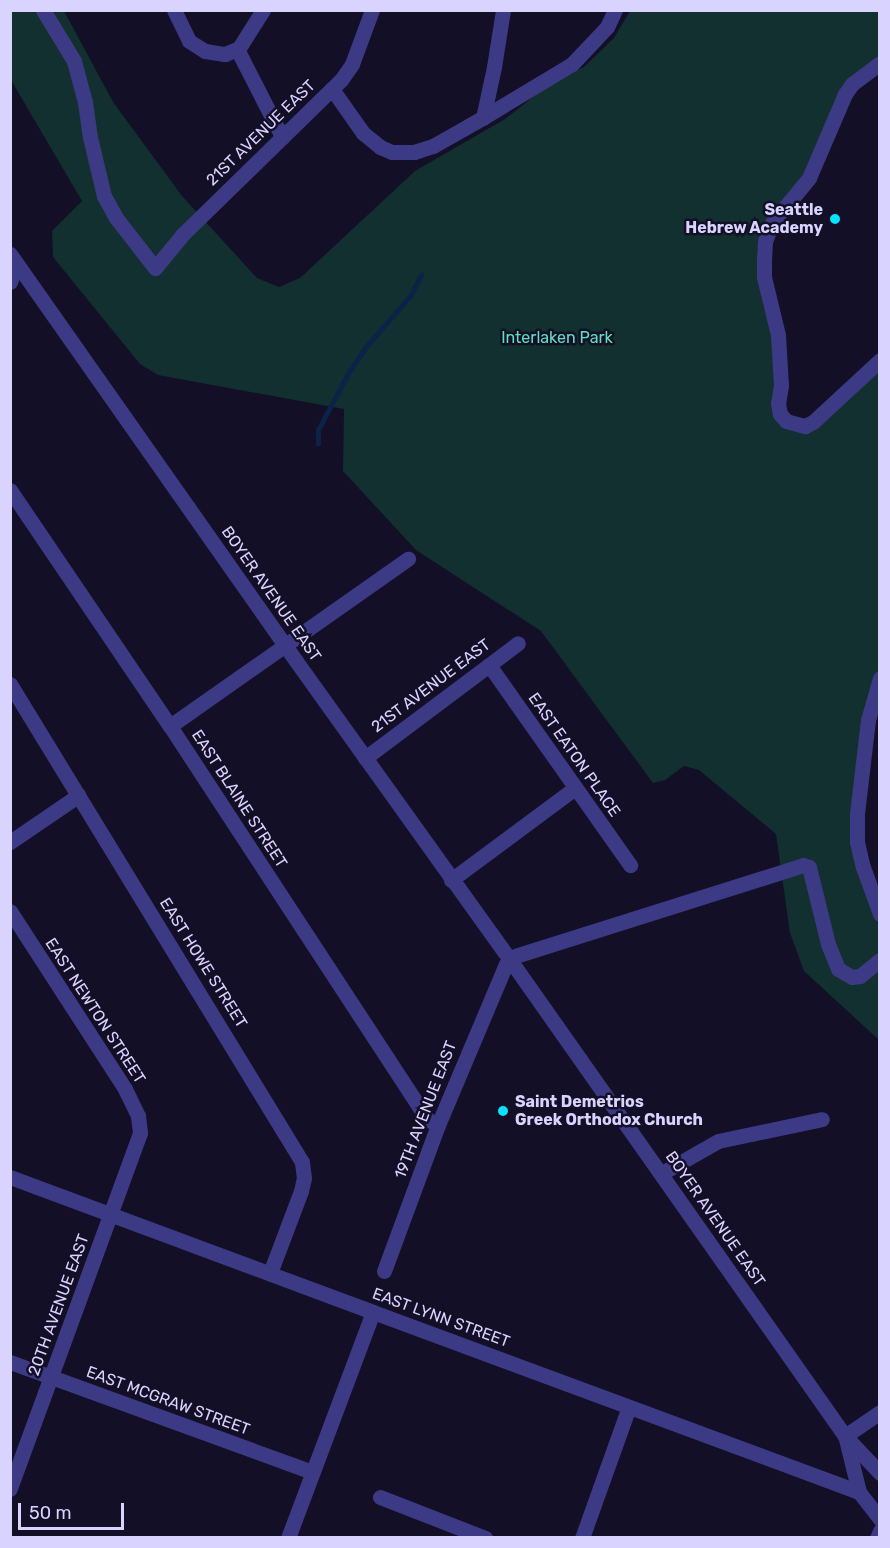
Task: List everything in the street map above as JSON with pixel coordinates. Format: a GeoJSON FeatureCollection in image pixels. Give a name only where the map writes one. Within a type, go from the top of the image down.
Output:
{"type":"FeatureCollection","features":[{"type":"Feature","properties":{"kind":"street","name":"21ST AVENUE EAST"},"geometry":{"type":"LineString","coordinates":[[43,10],[74,61],[85,102],[92,146],[109,206],[155,268],[183,234],[332,89],[352,64],[372,10]]}},
{"type":"Feature","properties":{"kind":"street"},"geometry":{"type":"LineString","coordinates":[[174,10],[189,41],[205,51],[225,54],[237,49],[248,36],[263,10]]}},
{"type":"Feature","properties":{"kind":"street"},"geometry":{"type":"LineString","coordinates":[[483,118],[494,67],[502,10]]}},
{"type":"Feature","properties":{"kind":"street"},"geometry":{"type":"LineString","coordinates":[[332,89],[363,133],[380,147],[392,152],[414,152],[433,146],[572,64],[607,27],[615,10]]}},
{"type":"Feature","properties":{"kind":"street"},"geometry":{"type":"LineString","coordinates":[[237,49],[282,137]]}},
{"type":"Feature","properties":{"kind":"street"},"geometry":{"type":"LineString","coordinates":[[879,63],[852,84],[845,94],[809,178],[772,223],[765,242],[764,260],[764,278],[778,335],[781,385],[778,403],[780,414],[786,421],[805,426],[813,423],[879,360]]}},
{"type":"Feature","properties":{"kind":"street"},"geometry":{"type":"LineString","coordinates":[[10,282],[14,259]]}},
{"type":"Feature","properties":{"kind":"street","name":"BOYER AVENUE EAST"},"geometry":{"type":"LineString","coordinates":[[14,259],[364,758],[662,1173],[845,1436],[879,1473]]}},
{"type":"Feature","properties":{"kind":"street","name":"EAST BLAINE STREET"},"geometry":{"type":"LineString","coordinates":[[10,490],[170,726],[428,1120],[438,1125]]}},
{"type":"Feature","properties":{"kind":"street"},"geometry":{"type":"LineString","coordinates":[[170,726],[286,647],[408,559]]}},
{"type":"Feature","properties":{"kind":"street","name":"21ST AVENUE EAST"},"geometry":{"type":"LineString","coordinates":[[364,758],[518,643]]}},
{"type":"Feature","properties":{"kind":"street","name":"EAST EATON PLACE"},"geometry":{"type":"LineString","coordinates":[[489,665],[630,865]]}},
{"type":"Feature","properties":{"kind":"street"},"geometry":{"type":"LineString","coordinates":[[879,678],[868,720],[857,814],[857,842],[879,914]]}},
{"type":"Feature","properties":{"kind":"street","name":"EAST HOWE STREET"},"geometry":{"type":"LineString","coordinates":[[10,684],[302,1162],[304,1178],[301,1191],[270,1273]]}},
{"type":"Feature","properties":{"kind":"street"},"geometry":{"type":"LineString","coordinates":[[451,880],[575,788]]}},
{"type":"Feature","properties":{"kind":"street"},"geometry":{"type":"LineString","coordinates":[[10,842],[79,795]]}},
{"type":"Feature","properties":{"kind":"street"},"geometry":{"type":"LineString","coordinates":[[510,959],[793,867],[809,867],[828,944],[838,969],[852,977],[860,976],[879,960]]}},
{"type":"Feature","properties":{"kind":"street","name":"EAST NEWTON STREET"},"geometry":{"type":"LineString","coordinates":[[10,911],[125,1089],[138,1116],[140,1133]]}},
{"type":"Feature","properties":{"kind":"street","name":"19TH AVENUE EAST"},"geometry":{"type":"LineString","coordinates":[[384,1271],[438,1125],[510,959]]}},
{"type":"Feature","properties":{"kind":"street"},"geometry":{"type":"LineString","coordinates":[[662,1173],[718,1141],[822,1119]]}},
{"type":"Feature","properties":{"kind":"street","name":"20TH AVENUE EAST"},"geometry":{"type":"LineString","coordinates":[[10,1489],[140,1133]]}},
{"type":"Feature","properties":{"kind":"street","name":"EAST LYNN STREET"},"geometry":{"type":"LineString","coordinates":[[10,1177],[859,1491]]}},
{"type":"Feature","properties":{"kind":"street"},"geometry":{"type":"LineString","coordinates":[[288,1538],[373,1312]]}},
{"type":"Feature","properties":{"kind":"street","name":"EAST MCGRAW STREET"},"geometry":{"type":"LineString","coordinates":[[10,1362],[313,1472]]}},
{"type":"Feature","properties":{"kind":"street"},"geometry":{"type":"LineString","coordinates":[[582,1538],[629,1407]]}},
{"type":"Feature","properties":{"kind":"street"},"geometry":{"type":"LineString","coordinates":[[845,1436],[879,1412]]}},
{"type":"Feature","properties":{"kind":"street","name":"BOYER AVENUE EAST"},"geometry":{"type":"LineString","coordinates":[[845,1436],[859,1491]]}},
{"type":"Feature","properties":{"kind":"street"},"geometry":{"type":"LineString","coordinates":[[879,1473],[869,1473],[864,1476],[859,1491],[879,1519]]}},
{"type":"Feature","properties":{"kind":"street"},"geometry":{"type":"LineString","coordinates":[[380,1497],[485,1538]]}},
{"type":"Feature","properties":{"kind":"street"},"geometry":{"type":"LineString","coordinates":[[877,1538],[879,1531]]}},
{"type":"Feature","properties":{"kind":"green space","name":"Interlaken Park"},"geometry":{"type":"Polygon","coordinates":[[[10,11],[64,11],[113,102],[182,196],[257,278],[279,287],[300,278],[415,171],[505,119],[548,85],[584,67],[614,38],[630,11],[879,11],[879,63],[863,75],[825,143],[765,241],[780,414],[804,426],[879,360],[879,678],[857,814],[879,914],[879,1040],[804,971],[790,933],[776,834],[699,770],[684,766],[665,780],[653,783],[541,631],[416,550],[343,471],[344,409],[158,375],[140,364],[53,257],[52,231],[82,201],[11,80],[10,11]]]}},
{"type":"Feature","properties":{"kind":"waterway"},"geometry":{"type":"LineString","coordinates":[[318,444],[318,430],[349,372],[365,348],[410,296],[421,275]]}},
{"type":"Feature","properties":{"kind":"place","name":"Seattle Hebrew Academy"},"geometry":{"type":"Point","coordinates":[835,219]}},
{"type":"Feature","properties":{"kind":"place","name":"Saint Demetrios Greek Orthodox Church"},"geometry":{"type":"Point","coordinates":[503,1111]}}]}
